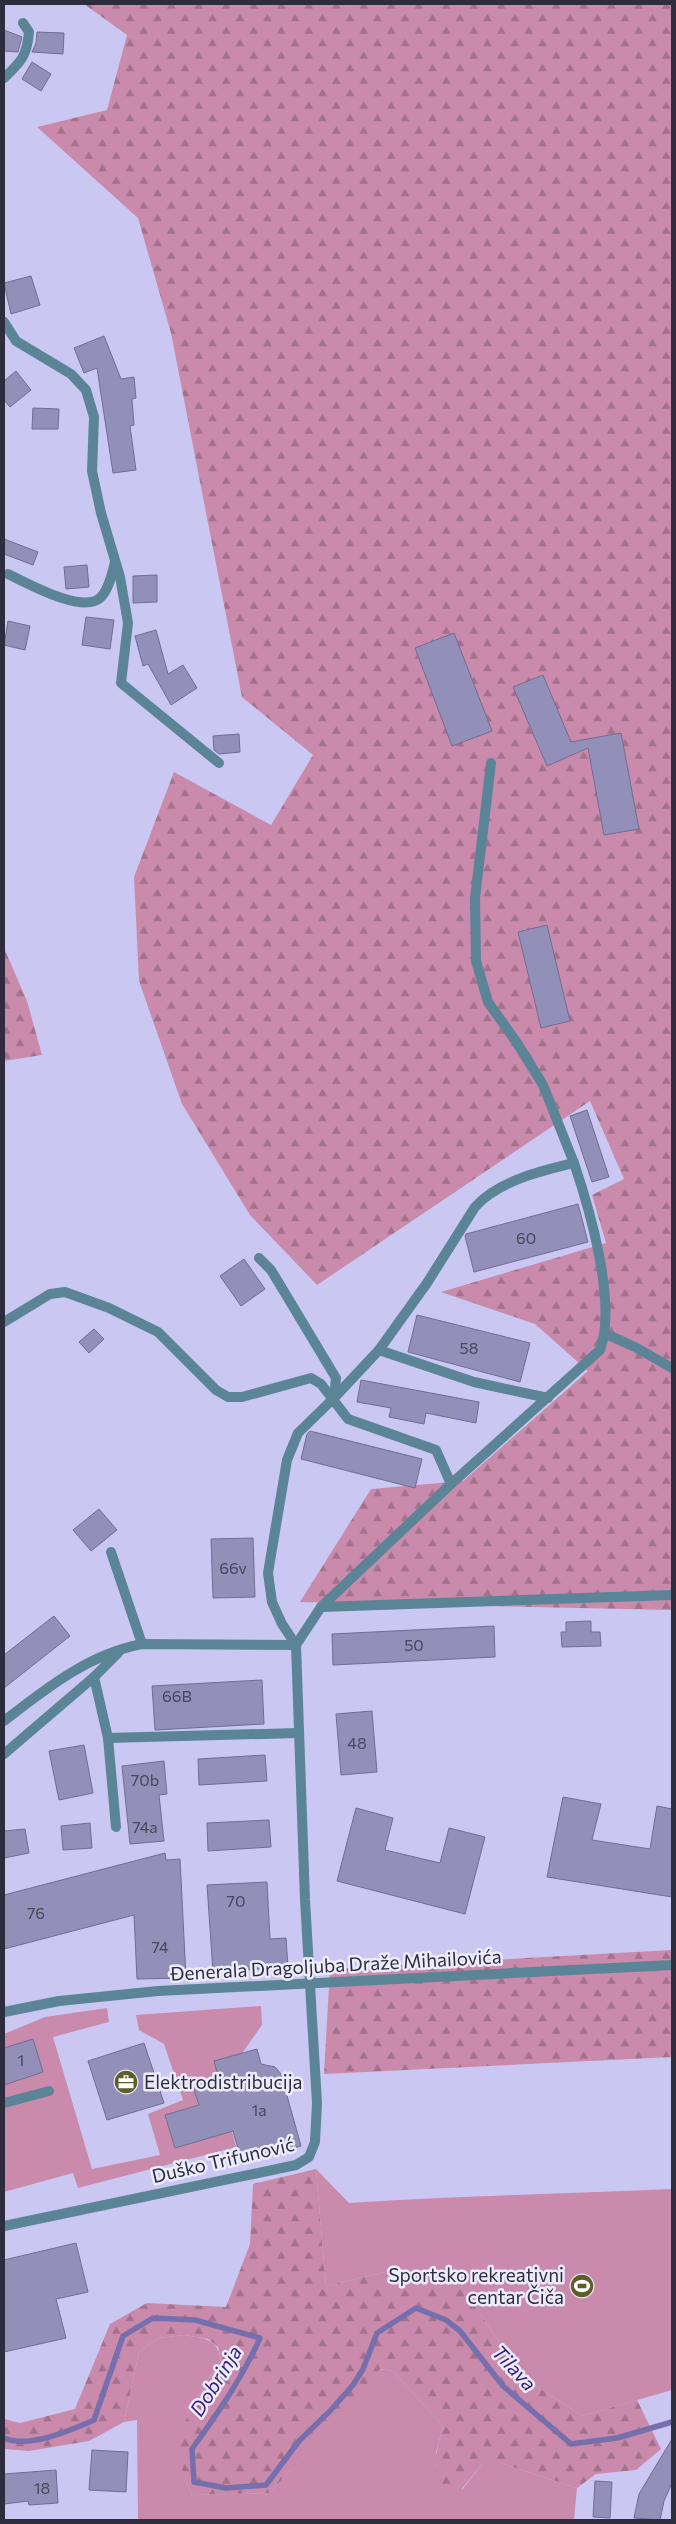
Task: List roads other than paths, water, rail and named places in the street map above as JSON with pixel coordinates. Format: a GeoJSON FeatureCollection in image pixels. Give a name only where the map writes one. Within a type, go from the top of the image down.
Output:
{"type":"FeatureCollection","features":[{"type":"Feature","properties":{"kind":"street"},"geometry":{"type":"LineString","coordinates":[[4,78],[19,64],[28,50],[29,32],[22,23]]}},
{"type":"Feature","properties":{"kind":"street"},"geometry":{"type":"LineString","coordinates":[[4,322],[16,341],[72,374],[86,390],[94,417],[92,471],[100,514],[115,561],[128,623],[125,658],[120,683],[219,763]]}},
{"type":"Feature","properties":{"kind":"street"},"geometry":{"type":"LineString","coordinates":[[8,574],[76,602],[90,603],[100,598],[104,592],[115,561]]}},
{"type":"Feature","properties":{"kind":"street"},"geometry":{"type":"LineString","coordinates":[[296,1645],[321,1607],[451,1484],[600,1350],[606,1334],[604,1301],[594,1224],[574,1163],[542,1085],[517,1043],[488,1002],[476,961],[474,898],[491,763]]}},
{"type":"Feature","properties":{"kind":"street"},"geometry":{"type":"LineString","coordinates":[[296,1645],[282,1624],[272,1602],[268,1573],[287,1460],[298,1433],[379,1350],[427,1283],[474,1207],[484,1197],[512,1183],[574,1163]]}},
{"type":"Feature","properties":{"kind":"street"},"geometry":{"type":"LineString","coordinates":[[259,1258],[271,1270],[336,1378],[334,1398]]}},
{"type":"Feature","properties":{"kind":"street"},"geometry":{"type":"LineString","coordinates":[[4,1322],[50,1294],[65,1292],[109,1308],[158,1332],[216,1390],[228,1397],[242,1397],[310,1378],[321,1384],[348,1418],[436,1450],[451,1484]]}},
{"type":"Feature","properties":{"kind":"street"},"geometry":{"type":"LineString","coordinates":[[606,1334],[634,1346],[672,1368]]}},
{"type":"Feature","properties":{"kind":"street"},"geometry":{"type":"LineString","coordinates":[[379,1350],[474,1382],[548,1398]]}},
{"type":"Feature","properties":{"kind":"street"},"geometry":{"type":"LineString","coordinates":[[111,1552],[142,1644]]}},
{"type":"Feature","properties":{"kind":"street"},"geometry":{"type":"LineString","coordinates":[[321,1607],[672,1595]]}},
{"type":"Feature","properties":{"kind":"street"},"geometry":{"type":"LineString","coordinates":[[4,1721],[59,1678],[124,1647],[142,1644],[296,1645]]}},
{"type":"Feature","properties":{"kind":"street","name":"Duško Trifunović"},"geometry":{"type":"LineString","coordinates":[[4,2226],[296,2164],[308,2157],[315,2142],[317,2103],[298,1733],[296,1645]]}},
{"type":"Feature","properties":{"kind":"street"},"geometry":{"type":"LineString","coordinates":[[4,1754],[94,1677],[124,1647]]}},
{"type":"Feature","properties":{"kind":"street"},"geometry":{"type":"LineString","coordinates":[[94,1677],[108,1738],[116,1827]]}},
{"type":"Feature","properties":{"kind":"street"},"geometry":{"type":"LineString","coordinates":[[108,1738],[298,1733]]}},
{"type":"Feature","properties":{"kind":"street","name":"Đenerala Dragoljuba Draže Mihailovića"},"geometry":{"type":"LineString","coordinates":[[4,2012],[59,2001],[158,1991],[672,1965]]}},
{"type":"Feature","properties":{"kind":"street"},"geometry":{"type":"LineString","coordinates":[[4,2103],[49,2091]]}},
{"type":"Feature","properties":{"kind":"waterway","name":"Dobrinja"},"geometry":{"type":"LineString","coordinates":[[4,2438],[14,2441],[37,2440],[62,2433],[94,2420],[123,2336],[153,2318],[195,2320],[260,2338],[229,2395],[192,2449],[194,2482],[226,2488],[266,2485],[299,2441],[353,2385],[363,2369],[377,2333],[416,2308],[446,2320],[460,2331],[503,2386],[571,2444],[617,2438],[672,2422]]}},
{"type":"Feature","properties":{"kind":"place","name":"Elektrodistribucija"},"geometry":{"type":"Point","coordinates":[126,2082]}},
{"type":"Feature","properties":{"kind":"place","name":"Sportsko rekreativni centar Čiča"},"geometry":{"type":"Point","coordinates":[582,2286]}},
{"type":"Feature","properties":{"kind":"water label","name":"Tilava"},"geometry":{"type":"Point","coordinates":[514,2368]}}]}
